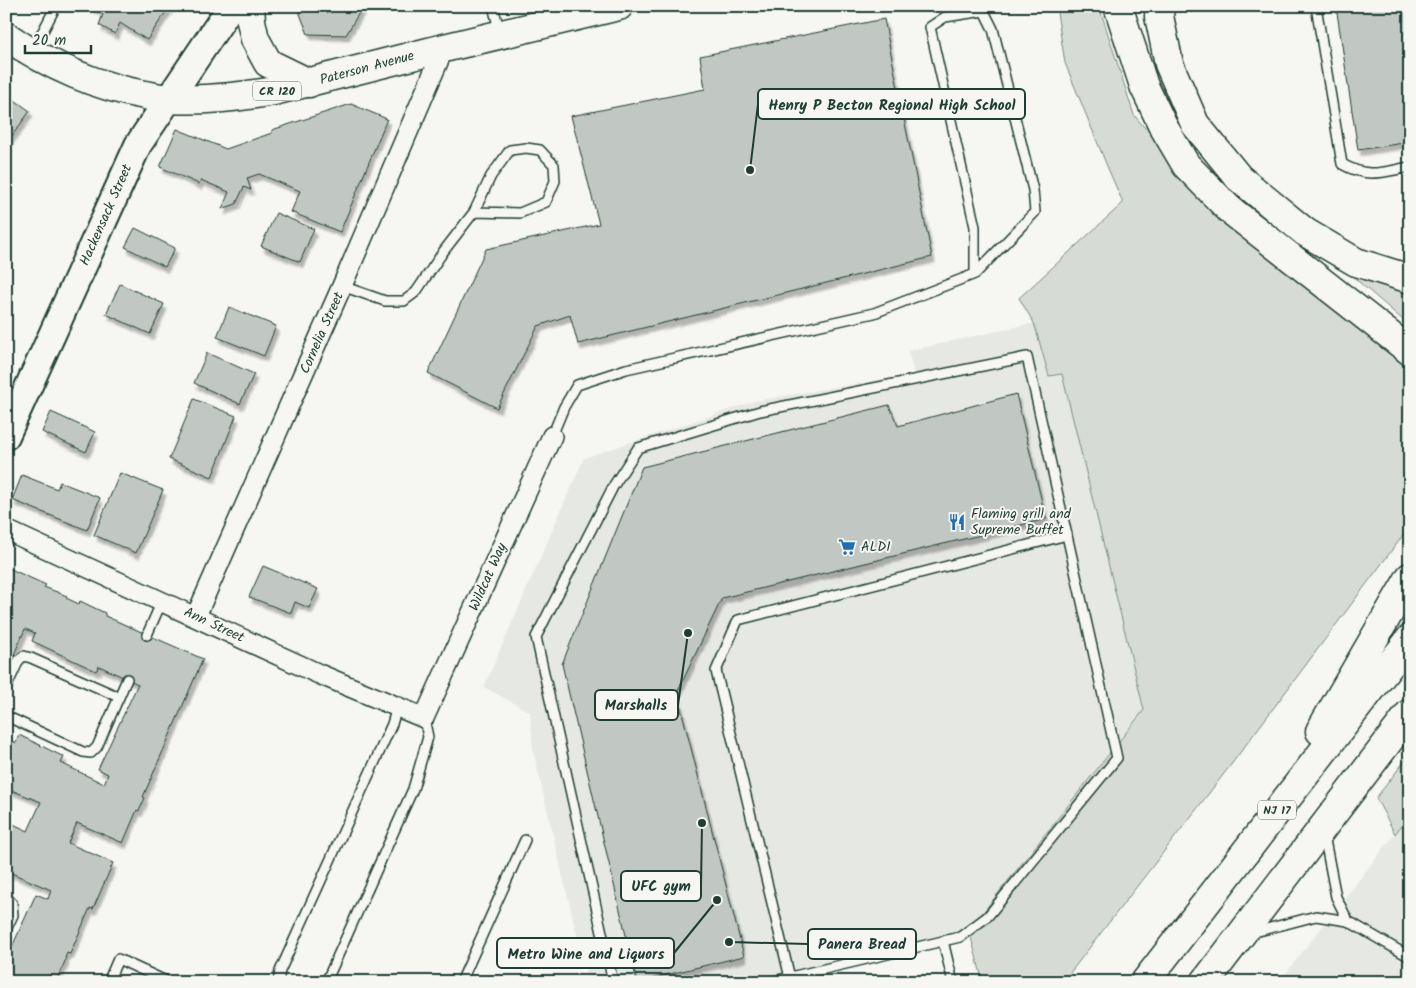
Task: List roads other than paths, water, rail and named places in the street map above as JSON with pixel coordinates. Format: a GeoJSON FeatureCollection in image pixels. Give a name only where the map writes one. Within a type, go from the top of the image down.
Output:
{"type":"FeatureCollection","features":[{"type":"Feature","properties":{"kind":"main road","name":"Hackensack Street"},"geometry":{"type":"LineString","coordinates":[[6,436],[138,145],[170,100],[230,6]]}},
{"type":"Feature","properties":{"kind":"main road"},"geometry":{"type":"LineString","coordinates":[[250,6],[255,39],[268,63],[309,83]]}},
{"type":"Feature","properties":{"kind":"main road","name":"Paterson Avenue"},"geometry":{"type":"LineString","coordinates":[[6,36],[28,51],[86,80],[128,92],[170,100],[245,96],[309,83],[500,34],[619,6]]}},
{"type":"Feature","properties":{"kind":"main road"},"geometry":{"type":"LineString","coordinates":[[1118,6],[1144,86],[1163,126],[1186,164],[1229,209],[1410,351]]}},
{"type":"Feature","properties":{"kind":"main road"},"geometry":{"type":"LineString","coordinates":[[1160,6],[1159,16],[1169,64],[1195,124],[1239,178],[1305,232],[1356,262],[1410,279]]}},
{"type":"Feature","properties":{"kind":"main road"},"geometry":{"type":"LineString","coordinates":[[1265,826],[1410,577]]}},
{"type":"Feature","properties":{"kind":"main road","name":"NJ 17"},"geometry":{"type":"LineString","coordinates":[[1146,982],[1410,639]]}},
{"type":"Feature","properties":{"kind":"main road"},"geometry":{"type":"LineString","coordinates":[[1205,982],[1410,713]]}},
{"type":"Feature","properties":{"kind":"street","name":"Cornelia Street"},"geometry":{"type":"LineString","coordinates":[[196,616],[342,286],[444,48]]}},
{"type":"Feature","properties":{"kind":"street","name":"Wildcat Way"},"geometry":{"type":"LineString","coordinates":[[424,718],[552,436]]}},
{"type":"Feature","properties":{"kind":"street","name":"Ann Street"},"geometry":{"type":"LineString","coordinates":[[6,530],[319,674],[424,718]]}},
{"type":"Feature","properties":{"kind":"lane"},"geometry":{"type":"LineString","coordinates":[[28,51],[56,6]]}},
{"type":"Feature","properties":{"kind":"lane"},"geometry":{"type":"LineString","coordinates":[[493,6],[500,34]]}},
{"type":"Feature","properties":{"kind":"lane"},"geometry":{"type":"LineString","coordinates":[[1316,6],[1342,164],[1354,171],[1367,174],[1410,167]]}},
{"type":"Feature","properties":{"kind":"lane"},"geometry":{"type":"LineString","coordinates":[[552,436],[564,407],[577,385],[626,369],[874,313],[975,274],[1035,212],[1032,190],[993,29],[984,11],[945,17],[930,27],[975,227],[975,274]]}},
{"type":"Feature","properties":{"kind":"lane"},"geometry":{"type":"LineString","coordinates":[[342,286],[385,301],[404,301],[416,292],[443,252],[474,212],[491,176],[510,150],[526,148],[540,150],[554,164],[555,181],[546,202],[520,213],[474,212]]}},
{"type":"Feature","properties":{"kind":"lane"},"geometry":{"type":"LineString","coordinates":[[613,982],[536,637],[614,485],[638,448],[760,410],[1027,357],[1117,758],[988,916],[960,937],[791,979],[769,982]]}},
{"type":"Feature","properties":{"kind":"lane"},"geometry":{"type":"LineString","coordinates":[[791,979],[716,671],[738,620],[1067,535]]}},
{"type":"Feature","properties":{"kind":"lane"},"geometry":{"type":"LineString","coordinates":[[147,635],[162,601]]}},
{"type":"Feature","properties":{"kind":"lane"},"geometry":{"type":"LineString","coordinates":[[6,688],[19,660],[24,656],[119,697]]}},
{"type":"Feature","properties":{"kind":"lane"},"geometry":{"type":"LineString","coordinates":[[6,716],[83,752],[91,753],[97,747],[127,678]]}},
{"type":"Feature","properties":{"kind":"lane"},"geometry":{"type":"LineString","coordinates":[[278,982],[280,971],[392,724],[397,707]]}},
{"type":"Feature","properties":{"kind":"lane"},"geometry":{"type":"LineString","coordinates":[[326,982],[413,789],[428,737],[424,718]]}},
{"type":"Feature","properties":{"kind":"lane"},"geometry":{"type":"LineString","coordinates":[[1322,828],[1336,897],[1348,921]]}},
{"type":"Feature","properties":{"kind":"lane"},"geometry":{"type":"LineString","coordinates":[[461,982],[524,840]]}},
{"type":"Feature","properties":{"kind":"lane"},"geometry":{"type":"LineString","coordinates":[[6,897],[12,903],[13,915],[6,930]]}},
{"type":"Feature","properties":{"kind":"lane"},"geometry":{"type":"LineString","coordinates":[[1241,936],[1316,916],[1348,921],[1410,957]]}},
{"type":"Feature","properties":{"kind":"lane"},"geometry":{"type":"LineString","coordinates":[[943,941],[953,982]]}},
{"type":"Feature","properties":{"kind":"lane"},"geometry":{"type":"LineString","coordinates":[[108,982],[118,959],[168,982]]}},
{"type":"Feature","properties":{"kind":"place","name":"Henry P Becton Regional High School"},"geometry":{"type":"Point","coordinates":[750,170]}},
{"type":"Feature","properties":{"kind":"place","name":"Flaming grill and Supreme Buffet"},"geometry":{"type":"Point","coordinates":[957,522]}},
{"type":"Feature","properties":{"kind":"place","name":"ALDI"},"geometry":{"type":"Point","coordinates":[847,547]}},
{"type":"Feature","properties":{"kind":"place","name":"Marshalls"},"geometry":{"type":"Point","coordinates":[688,633]}},
{"type":"Feature","properties":{"kind":"place","name":"UFC gym"},"geometry":{"type":"Point","coordinates":[702,823]}},
{"type":"Feature","properties":{"kind":"place","name":"Metro Wine and Liquors"},"geometry":{"type":"Point","coordinates":[717,900]}},
{"type":"Feature","properties":{"kind":"place","name":"Panera Bread"},"geometry":{"type":"Point","coordinates":[729,942]}}]}
